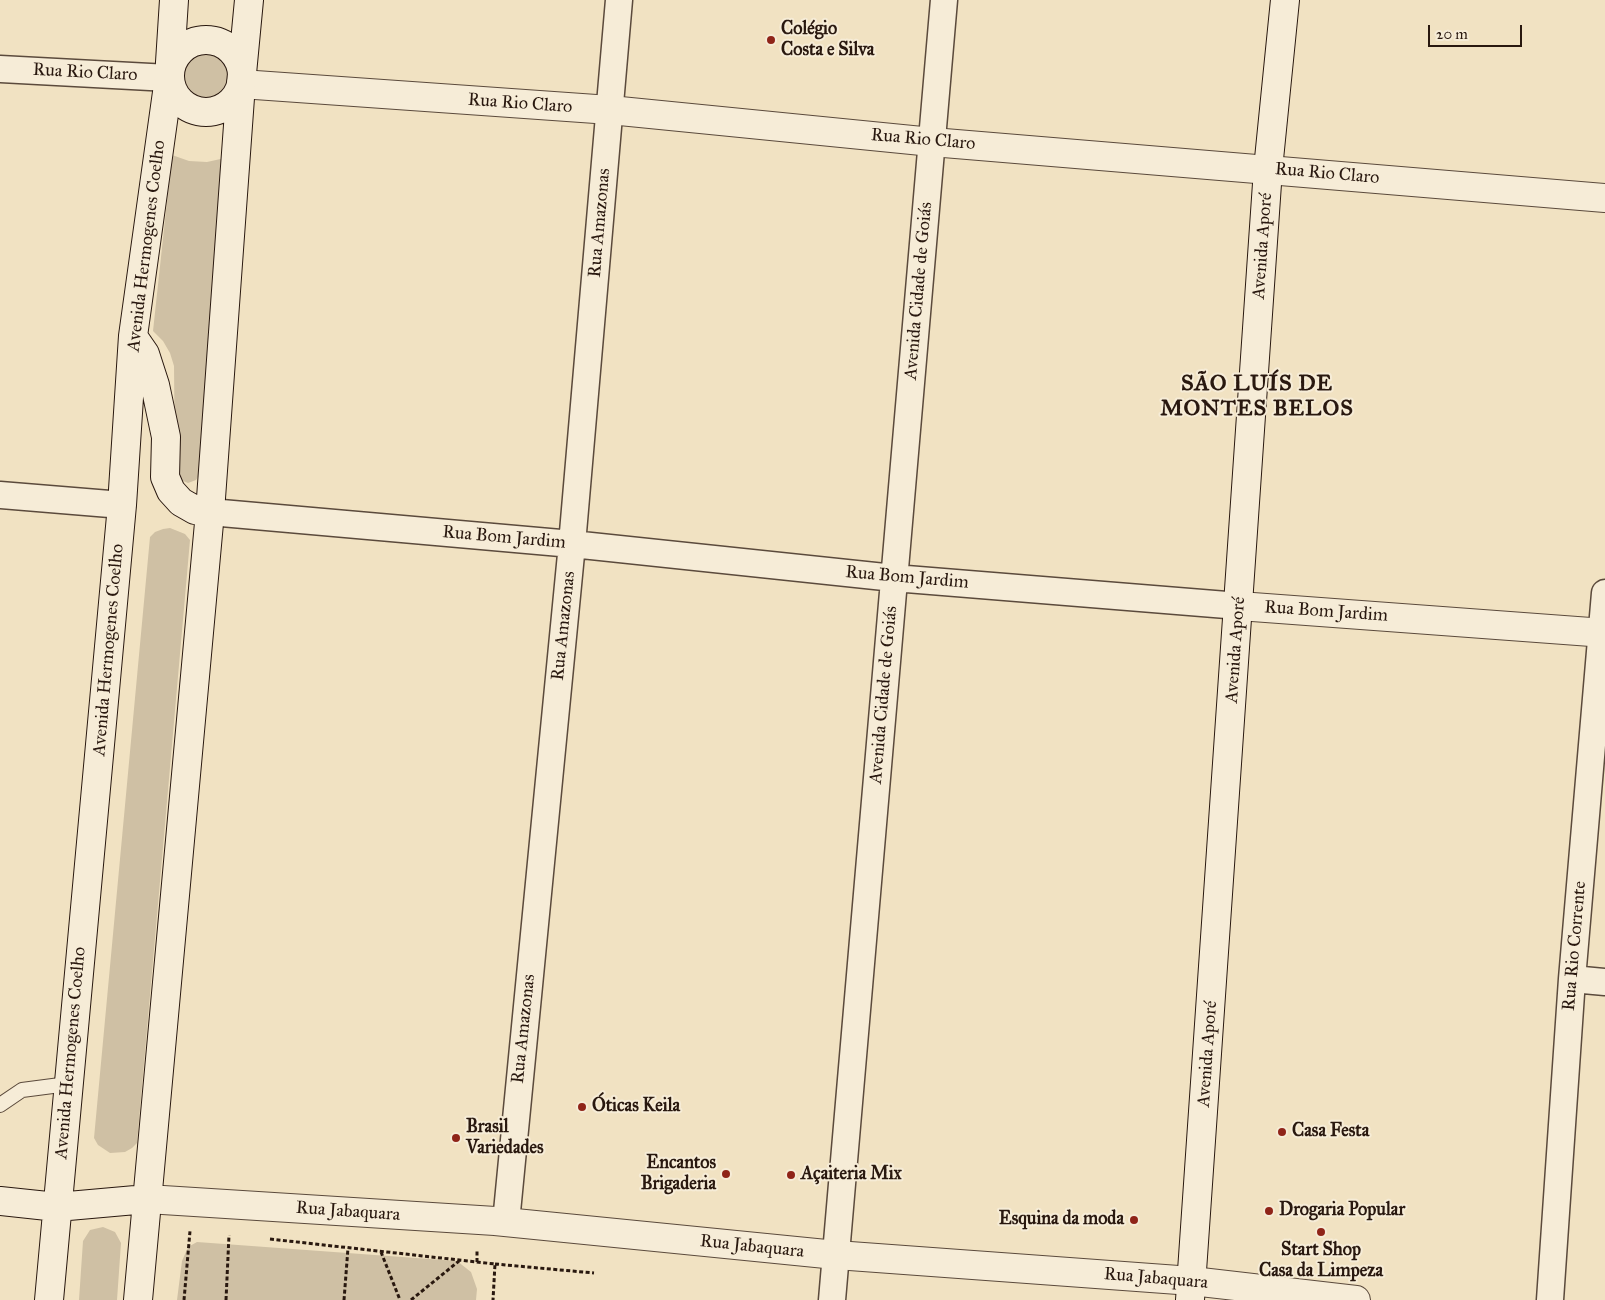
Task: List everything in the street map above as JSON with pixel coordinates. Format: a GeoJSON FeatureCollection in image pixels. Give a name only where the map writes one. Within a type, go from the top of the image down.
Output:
{"type":"FeatureCollection","features":[{"type":"Feature","properties":{"kind":"main road","name":"Avenida Hermogenes Coelho"},"geometry":{"type":"LineString","coordinates":[[49,1300],[122,505],[133,336],[169,78],[174,0]]}},
{"type":"Feature","properties":{"kind":"main road"},"geometry":{"type":"LineString","coordinates":[[138,1300],[210,512],[241,84],[242,70],[237,57],[227,47],[214,40],[200,40],[179,50],[173,59],[169,78],[172,90],[179,101],[189,109],[213,112],[226,107],[236,97],[241,84],[249,0]]}},
{"type":"Feature","properties":{"kind":"main road","name":"Avenida Aporé"},"geometry":{"type":"LineString","coordinates":[[1191,1290],[1268,169],[1285,0]]}},
{"type":"Feature","properties":{"kind":"main road","name":"Rua Rio Claro"},"geometry":{"type":"LineString","coordinates":[[241,84],[610,110],[932,142],[1605,198]]}},
{"type":"Feature","properties":{"kind":"main road"},"geometry":{"type":"LineString","coordinates":[[133,336],[144,354],[155,385],[166,437],[165,477],[171,491],[181,502],[195,510],[210,512]]}},
{"type":"Feature","properties":{"kind":"main road","name":"Rua Bom Jardim"},"geometry":{"type":"LineString","coordinates":[[1239,606],[1603,632]]}},
{"type":"Feature","properties":{"kind":"main road","name":"Rua Jabaquara"},"geometry":{"type":"LineString","coordinates":[[57,1207],[147,1199],[506,1222],[1191,1290],[1356,1300]]}},
{"type":"Feature","properties":{"kind":"main road"},"geometry":{"type":"LineString","coordinates":[[0,1201],[57,1207]]}},
{"type":"Feature","properties":{"kind":"street","name":"Rua Amazonas"},"geometry":{"type":"LineString","coordinates":[[506,1222],[572,544],[619,0]]}},
{"type":"Feature","properties":{"kind":"street","name":"Avenida Cidade de Goiás"},"geometry":{"type":"LineString","coordinates":[[832,1300],[944,0]]}},
{"type":"Feature","properties":{"kind":"street","name":"Rua Rio Claro"},"geometry":{"type":"LineString","coordinates":[[0,69],[169,78]]}},
{"type":"Feature","properties":{"kind":"street"},"geometry":{"type":"LineString","coordinates":[[0,495],[122,505]]}},
{"type":"Feature","properties":{"kind":"street","name":"Rua Bom Jardim"},"geometry":{"type":"LineString","coordinates":[[210,512],[572,544],[894,578],[1239,606]]}},
{"type":"Feature","properties":{"kind":"street","name":"Rua Rio Corrente"},"geometry":{"type":"LineString","coordinates":[[1550,1300],[1572,979],[1605,593]]}},
{"type":"Feature","properties":{"kind":"street"},"geometry":{"type":"LineString","coordinates":[[1572,979],[1605,982]]}},
{"type":"Feature","properties":{"kind":"lane"},"geometry":{"type":"LineString","coordinates":[[0,1105],[22,1090],[68,1084]]}},
{"type":"Feature","properties":{"kind":"path"},"geometry":{"type":"LineString","coordinates":[[184,1300],[190,1230],[200,1231]]}},
{"type":"Feature","properties":{"kind":"path"},"geometry":{"type":"LineString","coordinates":[[219,1234],[229,1235],[226,1300]]}},
{"type":"Feature","properties":{"kind":"path"},"geometry":{"type":"LineString","coordinates":[[269,1239],[460,1261],[594,1273]]}},
{"type":"Feature","properties":{"kind":"path"},"geometry":{"type":"LineString","coordinates":[[344,1300],[348,1248]]}},
{"type":"Feature","properties":{"kind":"path"},"geometry":{"type":"LineString","coordinates":[[380,1252],[400,1300]]}},
{"type":"Feature","properties":{"kind":"path"},"geometry":{"type":"LineString","coordinates":[[411,1300],[457,1261],[460,1261]]}},
{"type":"Feature","properties":{"kind":"path"},"geometry":{"type":"LineString","coordinates":[[493,1300],[495,1264]]}},
{"type":"Feature","properties":{"kind":"shaded area"},"geometry":{"type":"Polygon","coordinates":[[[200,40],[215,40],[227,47],[237,57],[226,107],[213,112],[201,113],[189,109],[179,101],[179,51],[187,45],[200,40]]]}},
{"type":"Feature","properties":{"kind":"shaded area"},"geometry":{"type":"Polygon","coordinates":[[[172,155],[189,161],[207,162],[225,158],[200,473],[196,480],[188,483],[181,480],[175,470],[174,366],[170,353],[163,341],[153,331],[172,155]]]}},
{"type":"Feature","properties":{"kind":"shaded area"},"geometry":{"type":"Polygon","coordinates":[[[170,528],[185,534],[190,540],[137,1143],[125,1152],[110,1153],[98,1145],[94,1138],[150,537],[155,532],[170,528]]]}},
{"type":"Feature","properties":{"kind":"shaded area"},"geometry":{"type":"Polygon","coordinates":[[[103,1227],[115,1232],[121,1243],[117,1300],[79,1300],[83,1241],[90,1230],[103,1227]]]}},
{"type":"Feature","properties":{"kind":"shaded area"},"geometry":{"type":"Polygon","coordinates":[[[197,1242],[457,1261],[471,1272],[477,1289],[476,1300],[177,1300],[182,1261],[188,1247],[197,1242]]]}},
{"type":"Feature","properties":{"kind":"place","name":"Colégio Costa e Silva"},"geometry":{"type":"Point","coordinates":[771,40]}},
{"type":"Feature","properties":{"kind":"place","name":"Óticas Keila"},"geometry":{"type":"Point","coordinates":[582,1107]}},
{"type":"Feature","properties":{"kind":"place","name":"Casa Festa"},"geometry":{"type":"Point","coordinates":[1282,1132]}},
{"type":"Feature","properties":{"kind":"place","name":"Brasil Variedades"},"geometry":{"type":"Point","coordinates":[456,1138]}},
{"type":"Feature","properties":{"kind":"place","name":"Encantos Brigaderia"},"geometry":{"type":"Point","coordinates":[726,1174]}},
{"type":"Feature","properties":{"kind":"place","name":"Açaiteria Mix"},"geometry":{"type":"Point","coordinates":[791,1175]}},
{"type":"Feature","properties":{"kind":"place","name":"Drogaria Popular"},"geometry":{"type":"Point","coordinates":[1269,1211]}},
{"type":"Feature","properties":{"kind":"place","name":"Esquina da moda"},"geometry":{"type":"Point","coordinates":[1134,1220]}},
{"type":"Feature","properties":{"kind":"place","name":"Start Shop Casa da Limpeza"},"geometry":{"type":"Point","coordinates":[1321,1232]}},
{"type":"Feature","properties":{"kind":"district","name":"SÃO LUÍS DE MONTES BELOS"},"geometry":{"type":"Point","coordinates":[1257,398]}}]}
